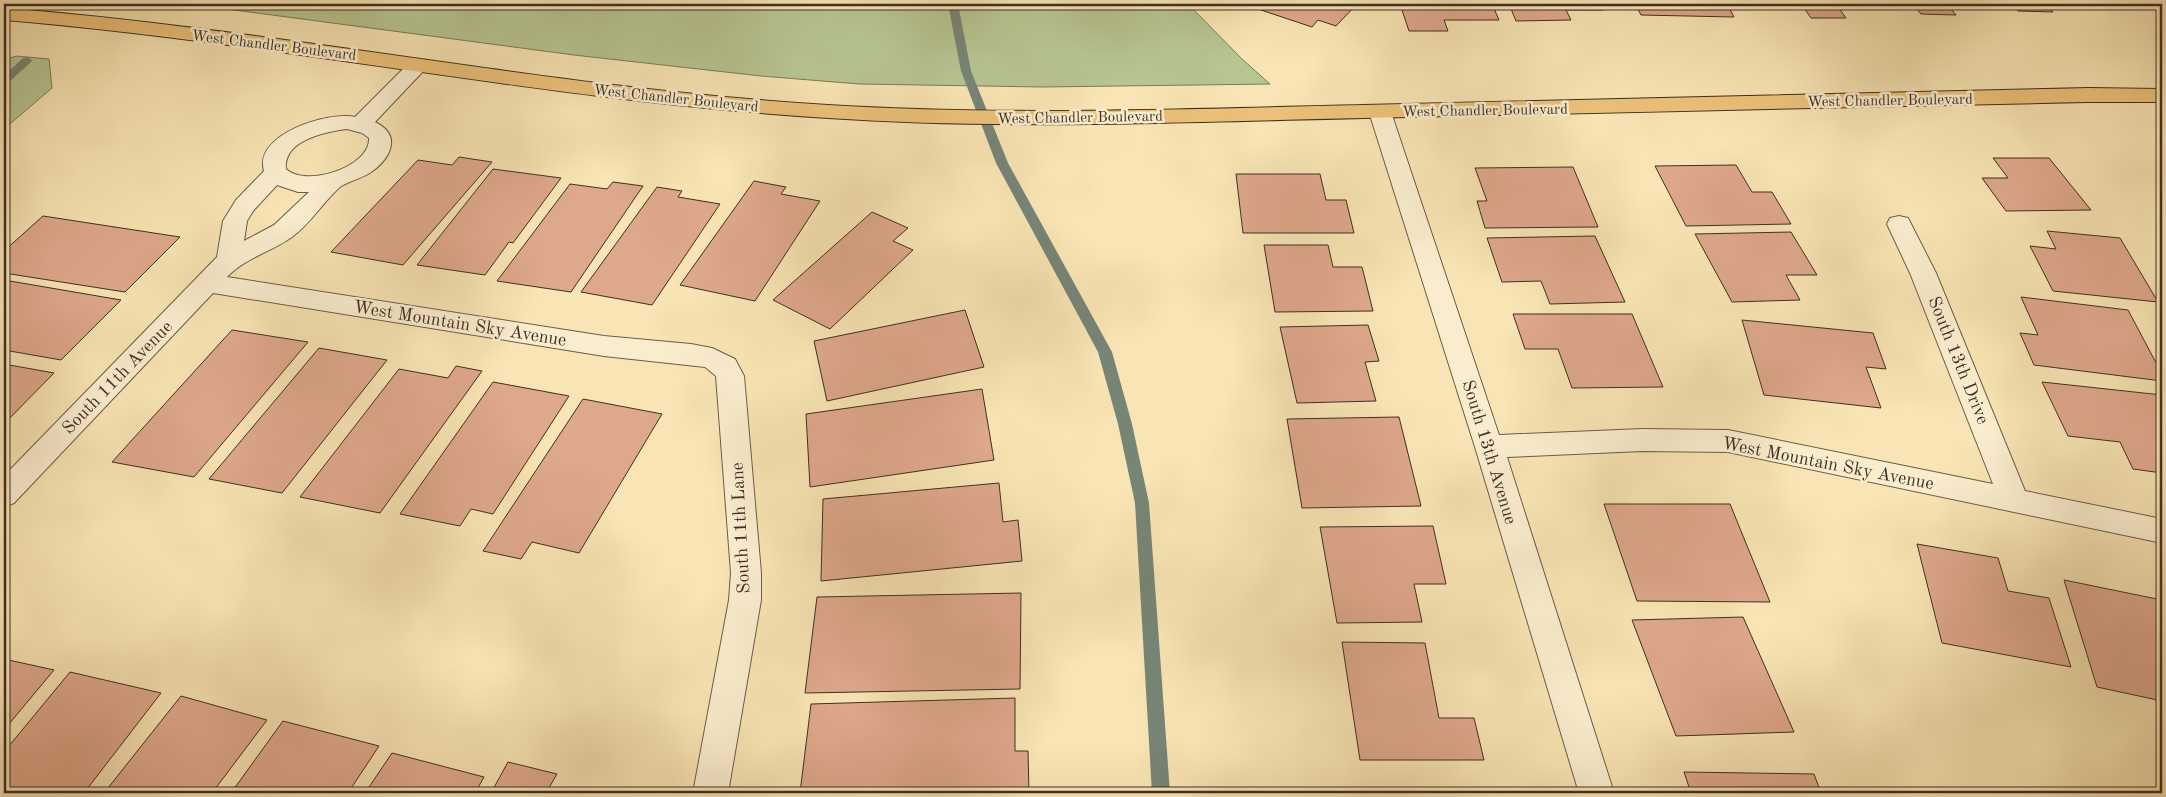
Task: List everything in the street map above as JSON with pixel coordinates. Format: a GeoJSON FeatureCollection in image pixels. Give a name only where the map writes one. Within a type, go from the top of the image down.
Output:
{"type":"FeatureCollection","features":[{"type":"Feature","properties":{"kind":"main road","name":"West Chandler Boulevard"},"geometry":{"type":"LineString","coordinates":[[4,14],[48,17],[342,53],[586,89],[728,104],[948,118],[1044,119],[2088,95],[2162,96]]}},
{"type":"Feature","properties":{"kind":"street"},"geometry":{"type":"LineString","coordinates":[[229,260],[235,221],[244,206],[275,173],[272,164],[276,154],[285,144],[313,128],[347,122],[361,124],[418,65]]}},
{"type":"Feature","properties":{"kind":"street","name":"South 13th Avenue"},"geometry":{"type":"LineString","coordinates":[[1380,112],[1489,447],[1596,793]]}},
{"type":"Feature","properties":{"kind":"street","name":"South 11th Avenue"},"geometry":{"type":"LineString","coordinates":[[275,173],[290,184],[317,185],[332,182],[362,168],[373,160],[379,150],[380,142],[378,134],[372,127],[361,124]]}},
{"type":"Feature","properties":{"kind":"street","name":"South 11th Avenue"},"geometry":{"type":"LineString","coordinates":[[4,495],[229,260],[283,231],[332,182]]}},
{"type":"Feature","properties":{"kind":"street","name":"South 13th Drive"},"geometry":{"type":"LineString","coordinates":[[1899,224],[1923,273],[2014,499]]}},
{"type":"Feature","properties":{"kind":"street","name":"West Mountain Sky Avenue"},"geometry":{"type":"LineString","coordinates":[[207,283],[604,346],[712,358]]}},
{"type":"Feature","properties":{"kind":"street","name":"South 11th Lane"},"geometry":{"type":"LineString","coordinates":[[711,793],[745,600],[746,573],[730,376],[725,366],[712,358]]}},
{"type":"Feature","properties":{"kind":"street","name":"West Mountain Sky Avenue"},"geometry":{"type":"LineString","coordinates":[[1489,447],[1642,440],[1728,441],[2162,531]]}},
{"type":"Feature","properties":{"kind":"green space"},"geometry":{"type":"Polygon","coordinates":[[[189,4],[1188,4],[1242,59],[1270,84],[1042,87],[859,84],[761,76],[574,55],[189,4]]]}},
{"type":"Feature","properties":{"kind":"green space"},"geometry":{"type":"Polygon","coordinates":[[[16,56],[49,59],[52,88],[4,129],[4,60],[16,56]]]}},
{"type":"Feature","properties":{"kind":"building"},"geometry":{"type":"Polygon","coordinates":[[[1258,4],[1357,4],[1336,26],[1318,20],[1312,27],[1255,8],[1258,4]]]}},
{"type":"Feature","properties":{"kind":"building"},"geometry":{"type":"Polygon","coordinates":[[[1400,4],[1492,4],[1499,20],[1444,20],[1448,31],[1409,31],[1400,4]]]}},
{"type":"Feature","properties":{"kind":"building"},"geometry":{"type":"Polygon","coordinates":[[[1509,4],[1600,4],[1603,10],[1566,10],[1571,20],[1516,21],[1509,4]]]}},
{"type":"Feature","properties":{"kind":"building"},"geometry":{"type":"Polygon","coordinates":[[[1635,4],[1727,4],[1734,17],[1641,15],[1635,4]]]}},
{"type":"Feature","properties":{"kind":"building"},"geometry":{"type":"Polygon","coordinates":[[[1743,4],[1836,4],[1846,18],[1811,18],[1804,8],[1746,8],[1743,4]]]}},
{"type":"Feature","properties":{"kind":"building"},"geometry":{"type":"Polygon","coordinates":[[[1854,4],[1947,4],[1956,15],[1921,14],[1914,6],[1856,6],[1854,4]]]}},
{"type":"Feature","properties":{"kind":"building"},"geometry":{"type":"Polygon","coordinates":[[[1985,4],[2045,4],[2053,12],[2018,11],[2012,5],[1985,4]]]}},
{"type":"Feature","properties":{"kind":"building"},"geometry":{"type":"Polygon","coordinates":[[[459,157],[492,162],[403,265],[331,252],[418,160],[452,165],[459,157]]]}},
{"type":"Feature","properties":{"kind":"building"},"geometry":{"type":"Polygon","coordinates":[[[1993,158],[2049,158],[2091,210],[2006,211],[1982,178],[2008,178],[1993,158]]]}},
{"type":"Feature","properties":{"kind":"building"},"geometry":{"type":"Polygon","coordinates":[[[1736,165],[1752,192],[1772,192],[1791,224],[1686,226],[1655,166],[1736,165]]]}},
{"type":"Feature","properties":{"kind":"building"},"geometry":{"type":"Polygon","coordinates":[[[1573,167],[1598,227],[1485,228],[1477,201],[1487,201],[1475,168],[1573,167]]]}},
{"type":"Feature","properties":{"kind":"building"},"geometry":{"type":"Polygon","coordinates":[[[493,169],[561,178],[513,243],[509,242],[485,275],[417,265],[493,169]]]}},
{"type":"Feature","properties":{"kind":"building"},"geometry":{"type":"Polygon","coordinates":[[[1236,174],[1320,174],[1326,200],[1346,200],[1354,233],[1243,233],[1236,174]]]}},
{"type":"Feature","properties":{"kind":"building"},"geometry":{"type":"Polygon","coordinates":[[[754,181],[786,187],[781,194],[820,201],[755,301],[680,285],[754,181]]]}},
{"type":"Feature","properties":{"kind":"building"},"geometry":{"type":"Polygon","coordinates":[[[613,182],[643,186],[571,292],[497,281],[570,184],[607,189],[613,182]]]}},
{"type":"Feature","properties":{"kind":"building"},"geometry":{"type":"Polygon","coordinates":[[[657,187],[682,191],[678,197],[720,204],[652,305],[581,292],[657,187]]]}},
{"type":"Feature","properties":{"kind":"building"},"geometry":{"type":"Polygon","coordinates":[[[872,212],[908,228],[893,241],[913,250],[830,329],[773,300],[872,212]]]}},
{"type":"Feature","properties":{"kind":"building"},"geometry":{"type":"Polygon","coordinates":[[[43,216],[180,237],[125,292],[4,273],[4,251],[43,216]]]}},
{"type":"Feature","properties":{"kind":"building"},"geometry":{"type":"Polygon","coordinates":[[[2047,231],[2120,238],[2158,302],[2053,291],[2030,246],[2056,249],[2047,231]]]}},
{"type":"Feature","properties":{"kind":"building"},"geometry":{"type":"Polygon","coordinates":[[[1791,232],[1817,275],[1786,275],[1800,300],[1732,302],[1695,234],[1791,232]]]}},
{"type":"Feature","properties":{"kind":"building"},"geometry":{"type":"Polygon","coordinates":[[[1595,236],[1625,302],[1550,304],[1541,281],[1502,282],[1487,238],[1595,236]]]}},
{"type":"Feature","properties":{"kind":"building"},"geometry":{"type":"Polygon","coordinates":[[[1264,245],[1328,245],[1333,267],[1362,267],[1373,311],[1275,312],[1264,245]]]}},
{"type":"Feature","properties":{"kind":"building"},"geometry":{"type":"Polygon","coordinates":[[[4,280],[121,300],[61,360],[4,350],[4,280]]]}},
{"type":"Feature","properties":{"kind":"building"},"geometry":{"type":"Polygon","coordinates":[[[2021,297],[2128,310],[2162,374],[2162,381],[2034,365],[2020,333],[2038,335],[2021,297]]]}},
{"type":"Feature","properties":{"kind":"building"},"geometry":{"type":"Polygon","coordinates":[[[965,310],[984,367],[827,401],[814,341],[965,310]]]}},
{"type":"Feature","properties":{"kind":"building"},"geometry":{"type":"Polygon","coordinates":[[[1513,314],[1632,314],[1663,387],[1572,388],[1558,349],[1525,349],[1513,314]]]}},
{"type":"Feature","properties":{"kind":"building"},"geometry":{"type":"Polygon","coordinates":[[[1742,320],[1873,333],[1886,369],[1866,367],[1881,408],[1764,395],[1742,320]]]}},
{"type":"Feature","properties":{"kind":"building"},"geometry":{"type":"Polygon","coordinates":[[[1368,325],[1379,361],[1365,362],[1376,401],[1297,403],[1280,327],[1368,325]]]}},
{"type":"Feature","properties":{"kind":"building"},"geometry":{"type":"Polygon","coordinates":[[[232,330],[308,342],[194,477],[112,462],[232,330]]]}},
{"type":"Feature","properties":{"kind":"building"},"geometry":{"type":"Polygon","coordinates":[[[319,348],[387,360],[282,493],[209,479],[319,348]]]}},
{"type":"Feature","properties":{"kind":"building"},"geometry":{"type":"Polygon","coordinates":[[[4,364],[54,373],[4,424],[4,364]]]}},
{"type":"Feature","properties":{"kind":"building"},"geometry":{"type":"Polygon","coordinates":[[[456,366],[482,371],[380,513],[300,497],[399,369],[448,378],[456,366]]]}},
{"type":"Feature","properties":{"kind":"building"},"geometry":{"type":"Polygon","coordinates":[[[493,382],[569,396],[493,514],[471,509],[460,526],[400,514],[493,382]]]}},
{"type":"Feature","properties":{"kind":"building"},"geometry":{"type":"Polygon","coordinates":[[[2042,382],[2162,395],[2162,473],[2133,469],[2120,442],[2068,436],[2042,382]]]}},
{"type":"Feature","properties":{"kind":"building"},"geometry":{"type":"Polygon","coordinates":[[[982,389],[994,460],[810,487],[806,414],[982,389]]]}},
{"type":"Feature","properties":{"kind":"building"},"geometry":{"type":"Polygon","coordinates":[[[583,399],[662,414],[579,553],[532,542],[521,559],[483,551],[583,399]]]}},
{"type":"Feature","properties":{"kind":"building"},"geometry":{"type":"Polygon","coordinates":[[[1399,417],[1421,506],[1302,508],[1287,419],[1399,417]]]}},
{"type":"Feature","properties":{"kind":"building"},"geometry":{"type":"Polygon","coordinates":[[[999,483],[1003,522],[1018,520],[1022,561],[821,581],[823,499],[999,483]]]}},
{"type":"Feature","properties":{"kind":"building"},"geometry":{"type":"Polygon","coordinates":[[[1604,504],[1730,504],[1770,602],[1637,601],[1604,504]]]}},
{"type":"Feature","properties":{"kind":"building"},"geometry":{"type":"Polygon","coordinates":[[[1433,526],[1446,584],[1414,584],[1422,622],[1337,623],[1320,527],[1433,526]]]}},
{"type":"Feature","properties":{"kind":"building"},"geometry":{"type":"Polygon","coordinates":[[[1917,544],[1998,558],[2008,591],[2049,598],[2071,667],[1942,643],[1917,544]]]}},
{"type":"Feature","properties":{"kind":"building"},"geometry":{"type":"Polygon","coordinates":[[[2064,580],[2162,600],[2162,701],[2097,687],[2064,580]]]}},
{"type":"Feature","properties":{"kind":"building"},"geometry":{"type":"Polygon","coordinates":[[[1021,593],[1020,689],[805,693],[817,597],[1021,593]]]}},
{"type":"Feature","properties":{"kind":"building"},"geometry":{"type":"Polygon","coordinates":[[[1743,617],[1794,732],[1676,736],[1632,620],[1743,617]]]}},
{"type":"Feature","properties":{"kind":"building"},"geometry":{"type":"Polygon","coordinates":[[[1342,642],[1425,643],[1439,718],[1474,718],[1484,760],[1360,760],[1342,642]]]}},
{"type":"Feature","properties":{"kind":"building"},"geometry":{"type":"Polygon","coordinates":[[[4,659],[54,670],[4,730],[4,659]]]}},
{"type":"Feature","properties":{"kind":"building"},"geometry":{"type":"Polygon","coordinates":[[[70,672],[161,693],[84,793],[4,793],[4,752],[70,672]]]}},
{"type":"Feature","properties":{"kind":"building"},"geometry":{"type":"Polygon","coordinates":[[[181,696],[267,720],[212,793],[104,793],[181,696]]]}},
{"type":"Feature","properties":{"kind":"building"},"geometry":{"type":"Polygon","coordinates":[[[1015,698],[1015,751],[1028,751],[1029,793],[800,793],[811,704],[1015,698]]]}},
{"type":"Feature","properties":{"kind":"building"},"geometry":{"type":"Polygon","coordinates":[[[283,721],[379,746],[348,793],[231,793],[283,721]]]}},
{"type":"Feature","properties":{"kind":"building"},"geometry":{"type":"Polygon","coordinates":[[[392,753],[484,777],[475,793],[365,793],[392,753]]]}},
{"type":"Feature","properties":{"kind":"building"},"geometry":{"type":"Polygon","coordinates":[[[508,762],[557,774],[546,793],[491,793],[508,762]]]}},
{"type":"Feature","properties":{"kind":"building"},"geometry":{"type":"Polygon","coordinates":[[[1684,772],[1814,774],[1821,793],[1691,793],[1684,772]]]}},
{"type":"Feature","properties":{"kind":"building"},"geometry":{"type":"Polygon","coordinates":[[[1368,791],[1488,792],[1488,793],[1369,793],[1368,791]]]}},
{"type":"Feature","properties":{"kind":"waterway"},"geometry":{"type":"LineString","coordinates":[[953,4],[966,71],[1002,163],[1105,352],[1125,424],[1142,503],[1161,793]]}},
{"type":"Feature","properties":{"kind":"waterway"},"geometry":{"type":"LineString","coordinates":[[4,81],[27,60]]}}]}
